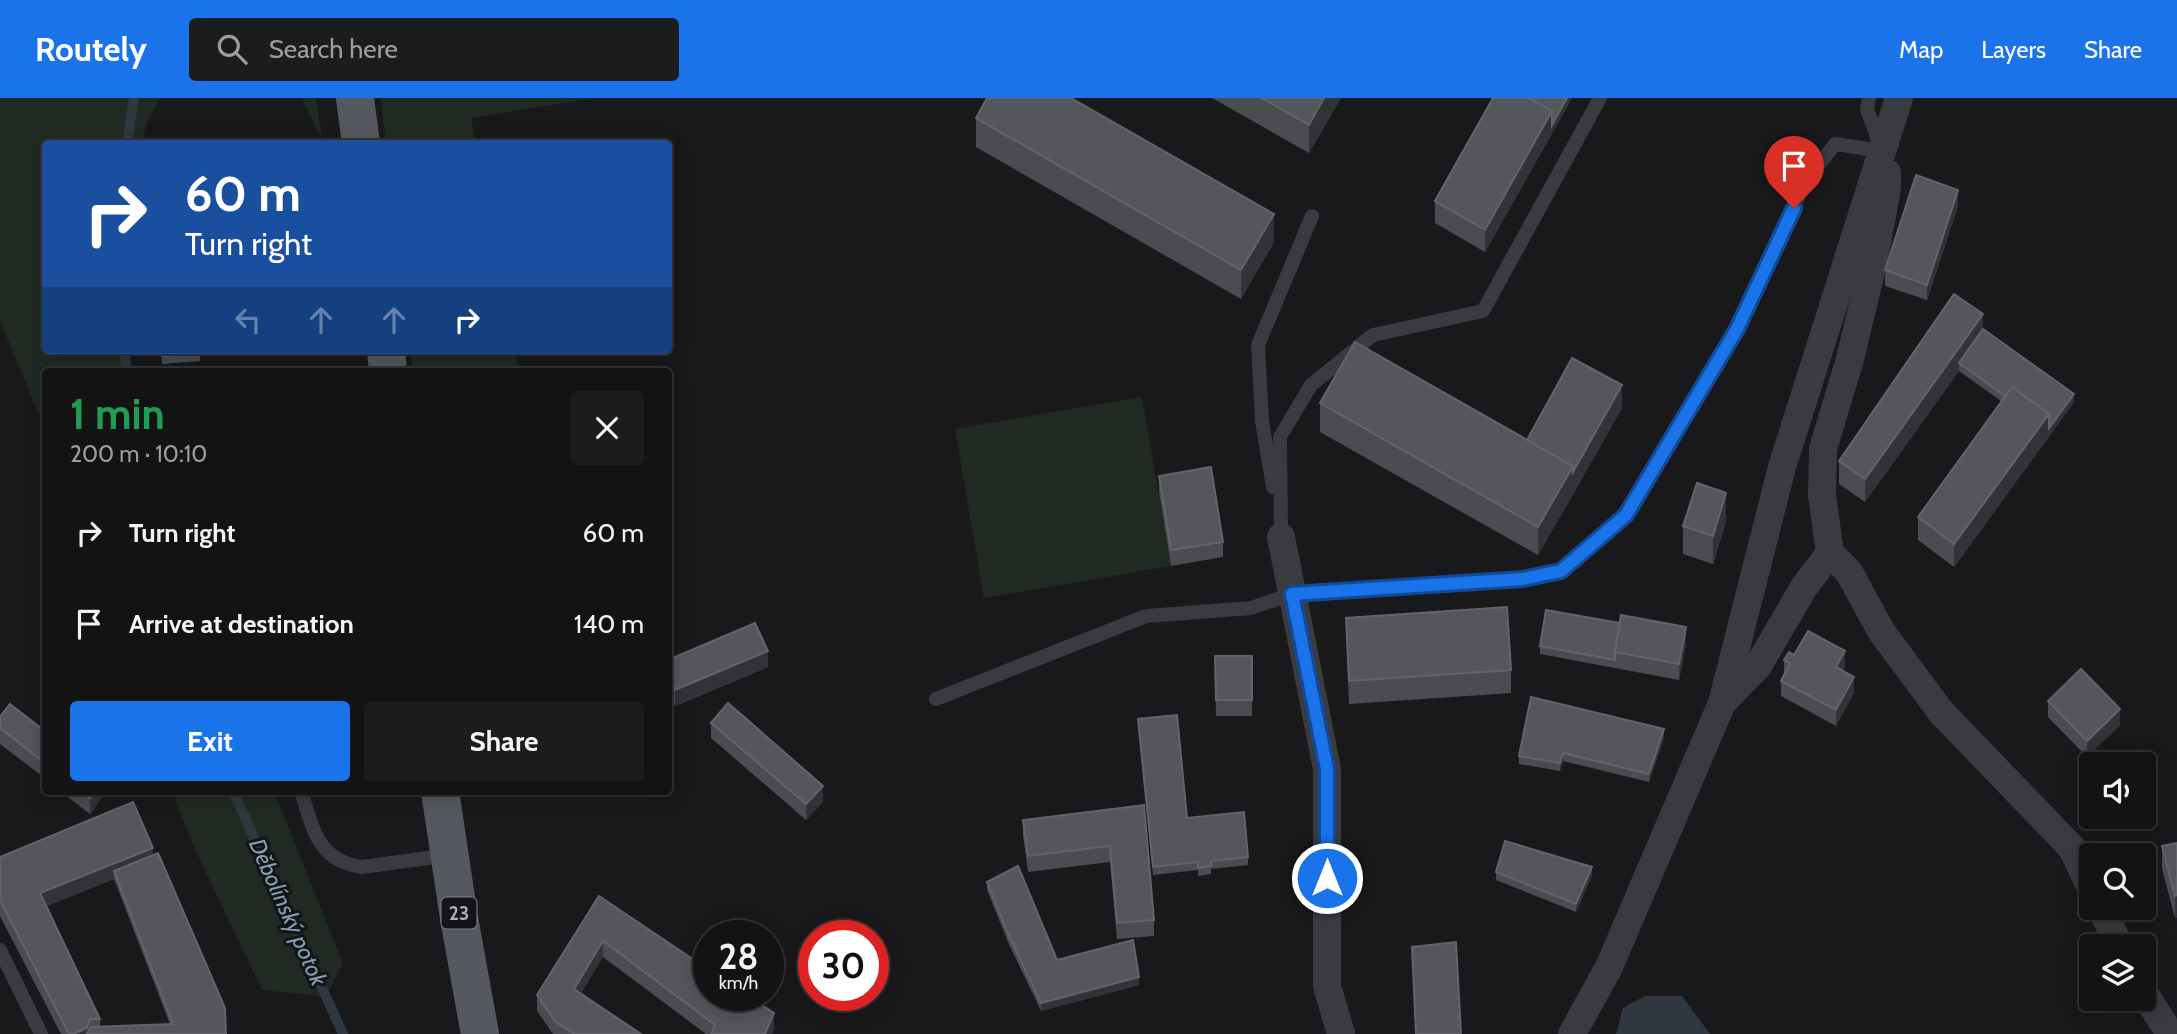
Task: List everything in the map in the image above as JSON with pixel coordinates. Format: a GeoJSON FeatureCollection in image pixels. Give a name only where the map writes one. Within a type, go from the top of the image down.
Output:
{"type":"FeatureCollection","features":[{"type":"Feature","properties":{"kind":"main road"},"geometry":{"type":"LineString","coordinates":[[355,98],[360,140]]}},
{"type":"Feature","properties":{"kind":"main road","name":"23"},"geometry":{"type":"LineString","coordinates":[[441,795],[480,1034]]}},
{"type":"Feature","properties":{"kind":"street"},"geometry":{"type":"LineString","coordinates":[[1572,1034],[1609,967],[1722,703],[1782,467],[1899,98]]}},
{"type":"Feature","properties":{"kind":"street"},"geometry":{"type":"LineString","coordinates":[[1884,144],[1887,188],[1874,260],[1850,359],[1823,449],[1822,495],[1830,553],[1849,572],[1881,631],[1941,712],[2071,848],[2079,864]]}},
{"type":"Feature","properties":{"kind":"street"},"geometry":{"type":"LineString","coordinates":[[1281,537],[1327,769],[1327,986],[1341,1034]]}},
{"type":"Feature","properties":{"kind":"street"},"geometry":{"type":"LineString","coordinates":[[1722,703],[1758,666],[1804,587],[1830,553]]}},
{"type":"Feature","properties":{"kind":"street"},"geometry":{"type":"LineString","coordinates":[[2156,1011],[2167,1029],[2174,1034]]}},
{"type":"Feature","properties":{"kind":"lane"},"geometry":{"type":"LineString","coordinates":[[1281,537],[1279,437],[1311,385],[1373,335],[1483,312],[1600,98]]}},
{"type":"Feature","properties":{"kind":"lane"},"geometry":{"type":"LineString","coordinates":[[936,699],[1146,617],[1251,608],[1292,594],[1523,579],[1561,571],[1626,515],[1737,329],[1805,183],[1835,144],[1884,144],[1867,109],[1868,98]]}},
{"type":"Feature","properties":{"kind":"lane"},"geometry":{"type":"LineString","coordinates":[[1281,537],[1262,421],[1258,345],[1312,216]]}},
{"type":"Feature","properties":{"kind":"lane"},"geometry":{"type":"LineString","coordinates":[[302,795],[317,839],[330,855],[348,865],[362,867],[450,855]]}},
{"type":"Feature","properties":{"kind":"lane"},"geometry":{"type":"LineString","coordinates":[[0,950],[41,1034]]}},
{"type":"Feature","properties":{"kind":"shaded area"},"geometry":{"type":"Polygon","coordinates":[[[0,98],[161,98],[148,120],[142,140],[42,140],[42,354],[130,354],[132,368],[42,368],[42,422],[0,321],[0,98]]]}},
{"type":"Feature","properties":{"kind":"shaded area"},"geometry":{"type":"Polygon","coordinates":[[[302,98],[316,98],[322,140],[302,98]]]}},
{"type":"Feature","properties":{"kind":"shaded area"},"geometry":{"type":"Polygon","coordinates":[[[381,98],[595,98],[471,118],[475,140],[386,140],[381,98]]]}},
{"type":"Feature","properties":{"kind":"shaded area"},"geometry":{"type":"Polygon","coordinates":[[[411,354],[516,354],[518,368],[413,368],[411,354]]]}},
{"type":"Feature","properties":{"kind":"shaded area"},"geometry":{"type":"Polygon","coordinates":[[[1142,397],[1171,566],[984,598],[955,429],[1142,397]]]}},
{"type":"Feature","properties":{"kind":"shaded area"},"geometry":{"type":"Polygon","coordinates":[[[174,795],[276,795],[343,963],[326,997],[262,990],[194,847],[174,795]]]}},
{"type":"Feature","properties":{"kind":"shaded area"},"geometry":{"type":"Polygon","coordinates":[[[1645,996],[1682,996],[1710,1034],[1616,1034],[1623,1008],[1645,996]]]}},
{"type":"Feature","properties":{"kind":"building"},"geometry":{"type":"Polygon","coordinates":[[[987,98],[1071,98],[1274,214],[1241,270],[976,118],[987,98]]]}},
{"type":"Feature","properties":{"kind":"building"},"geometry":{"type":"Polygon","coordinates":[[[1262,98],[1324,98],[1309,125],[1262,98]]]}},
{"type":"Feature","properties":{"kind":"building"},"geometry":{"type":"Polygon","coordinates":[[[1493,98],[1529,98],[1552,111],[1485,230],[1435,201],[1493,98]]]}},
{"type":"Feature","properties":{"kind":"building"},"geometry":{"type":"Polygon","coordinates":[[[1529,98],[1567,98],[1552,125],[1552,111],[1529,98]]]}},
{"type":"Feature","properties":{"kind":"building"},"geometry":{"type":"Polygon","coordinates":[[[1916,175],[1958,190],[1927,285],[1885,270],[1916,175]]]}},
{"type":"Feature","properties":{"kind":"building"},"geometry":{"type":"Polygon","coordinates":[[[1954,294],[1983,314],[1865,479],[1839,461],[1954,294]]]}},
{"type":"Feature","properties":{"kind":"building"},"geometry":{"type":"Polygon","coordinates":[[[1983,329],[2074,394],[2049,428],[2049,414],[2012,387],[2005,396],[1959,363],[1983,329]]]}},
{"type":"Feature","properties":{"kind":"building"},"geometry":{"type":"Polygon","coordinates":[[[1355,342],[1573,466],[1538,527],[1320,403],[1355,342]]]}},
{"type":"Feature","properties":{"kind":"building"},"geometry":{"type":"Polygon","coordinates":[[[1572,358],[1622,385],[1573,472],[1573,466],[1527,440],[1572,358]]]}},
{"type":"Feature","properties":{"kind":"building"},"geometry":{"type":"Polygon","coordinates":[[[2012,387],[2049,414],[1954,544],[1918,517],[2012,387]]]}},
{"type":"Feature","properties":{"kind":"building"},"geometry":{"type":"Polygon","coordinates":[[[1211,467],[1223,542],[1171,550],[1159,476],[1211,467]]]}},
{"type":"Feature","properties":{"kind":"building"},"geometry":{"type":"Polygon","coordinates":[[[1697,483],[1726,493],[1713,536],[1683,526],[1697,483]]]}},
{"type":"Feature","properties":{"kind":"building"},"geometry":{"type":"Polygon","coordinates":[[[1507,607],[1511,670],[1349,681],[1346,618],[1507,607]]]}},
{"type":"Feature","properties":{"kind":"building"},"geometry":{"type":"Polygon","coordinates":[[[1546,610],[1620,623],[1615,660],[1540,646],[1546,610]]]}},
{"type":"Feature","properties":{"kind":"building"},"geometry":{"type":"Polygon","coordinates":[[[1621,615],[1686,627],[1679,664],[1615,652],[1621,615]]]}},
{"type":"Feature","properties":{"kind":"building"},"geometry":{"type":"Polygon","coordinates":[[[755,623],[768,651],[675,690],[672,683],[672,658],[755,623]]]}},
{"type":"Feature","properties":{"kind":"building"},"geometry":{"type":"Polygon","coordinates":[[[1808,631],[1845,651],[1836,667],[1854,677],[1836,710],[1781,681],[1790,663],[1784,660],[1789,652],[1794,655],[1808,631]]]}},
{"type":"Feature","properties":{"kind":"building"},"geometry":{"type":"Polygon","coordinates":[[[1215,656],[1252,656],[1252,700],[1216,700],[1215,656]]]}},
{"type":"Feature","properties":{"kind":"building"},"geometry":{"type":"Polygon","coordinates":[[[2081,669],[2120,709],[2087,741],[2048,701],[2081,669]]]}},
{"type":"Feature","properties":{"kind":"building"},"geometry":{"type":"Polygon","coordinates":[[[1531,697],[1664,729],[1649,774],[1563,753],[1560,763],[1519,756],[1531,697]]]}},
{"type":"Feature","properties":{"kind":"building"},"geometry":{"type":"Polygon","coordinates":[[[728,703],[823,786],[806,804],[711,723],[728,703]]]}},
{"type":"Feature","properties":{"kind":"building"},"geometry":{"type":"Polygon","coordinates":[[[10,704],[42,729],[42,761],[0,728],[0,717],[10,704]]]}},
{"type":"Feature","properties":{"kind":"building"},"geometry":{"type":"Polygon","coordinates":[[[1177,715],[1187,818],[1244,812],[1248,857],[1211,861],[1211,866],[1198,868],[1198,862],[1153,867],[1138,719],[1177,715]]]}},
{"type":"Feature","properties":{"kind":"building"},"geometry":{"type":"Polygon","coordinates":[[[133,802],[153,848],[40,893],[100,1019],[90,1019],[87,1028],[69,1034],[0,900],[0,857],[133,802]]]}},
{"type":"Feature","properties":{"kind":"building"},"geometry":{"type":"Polygon","coordinates":[[[1144,805],[1154,920],[1117,923],[1110,846],[1028,856],[1023,820],[1144,805]]]}},
{"type":"Feature","properties":{"kind":"building"},"geometry":{"type":"Polygon","coordinates":[[[1505,841],[1592,867],[1576,904],[1496,872],[1505,841]]]}},
{"type":"Feature","properties":{"kind":"building"},"geometry":{"type":"Polygon","coordinates":[[[2177,843],[2177,895],[2175,896],[2162,846],[2177,843]]]}},
{"type":"Feature","properties":{"kind":"building"},"geometry":{"type":"Polygon","coordinates":[[[158,853],[225,1008],[226,1034],[87,1034],[90,1027],[173,1024],[114,871],[158,853]]]}},
{"type":"Feature","properties":{"kind":"building"},"geometry":{"type":"Polygon","coordinates":[[[1018,866],[1057,960],[1133,940],[1139,977],[1041,1003],[987,882],[1018,866]]]}},
{"type":"Feature","properties":{"kind":"building"},"geometry":{"type":"Polygon","coordinates":[[[599,896],[693,959],[693,1008],[603,941],[574,989],[641,1034],[574,1034],[555,1021],[537,995],[599,896]]]}},
{"type":"Feature","properties":{"kind":"building"},"geometry":{"type":"Polygon","coordinates":[[[1456,942],[1461,1034],[1416,1034],[1412,947],[1456,942]]]}},
{"type":"Feature","properties":{"kind":"building"},"geometry":{"type":"Polygon","coordinates":[[[696,1011],[774,1013],[765,1034],[711,1034],[715,1025],[696,1011]]]}},
{"type":"Feature","properties":{"kind":"waterway","name":"Děbolínský potok"},"geometry":{"type":"LineString","coordinates":[[128,140],[134,98]]}},
{"type":"Feature","properties":{"kind":"waterway","name":"Děbolínský potok"},"geometry":{"type":"LineString","coordinates":[[125,354],[126,368]]}},
{"type":"Feature","properties":{"kind":"waterway","name":"Děbolínský potok"},"geometry":{"type":"LineString","coordinates":[[235,795],[343,1034]]}},
{"type":"Feature","properties":{"kind":"route"},"geometry":{"type":"LineString","coordinates":[[1327,878],[1327,769],[1292,594],[1523,579],[1561,571],[1626,515],[1737,329],[1794,208]]}}]}
